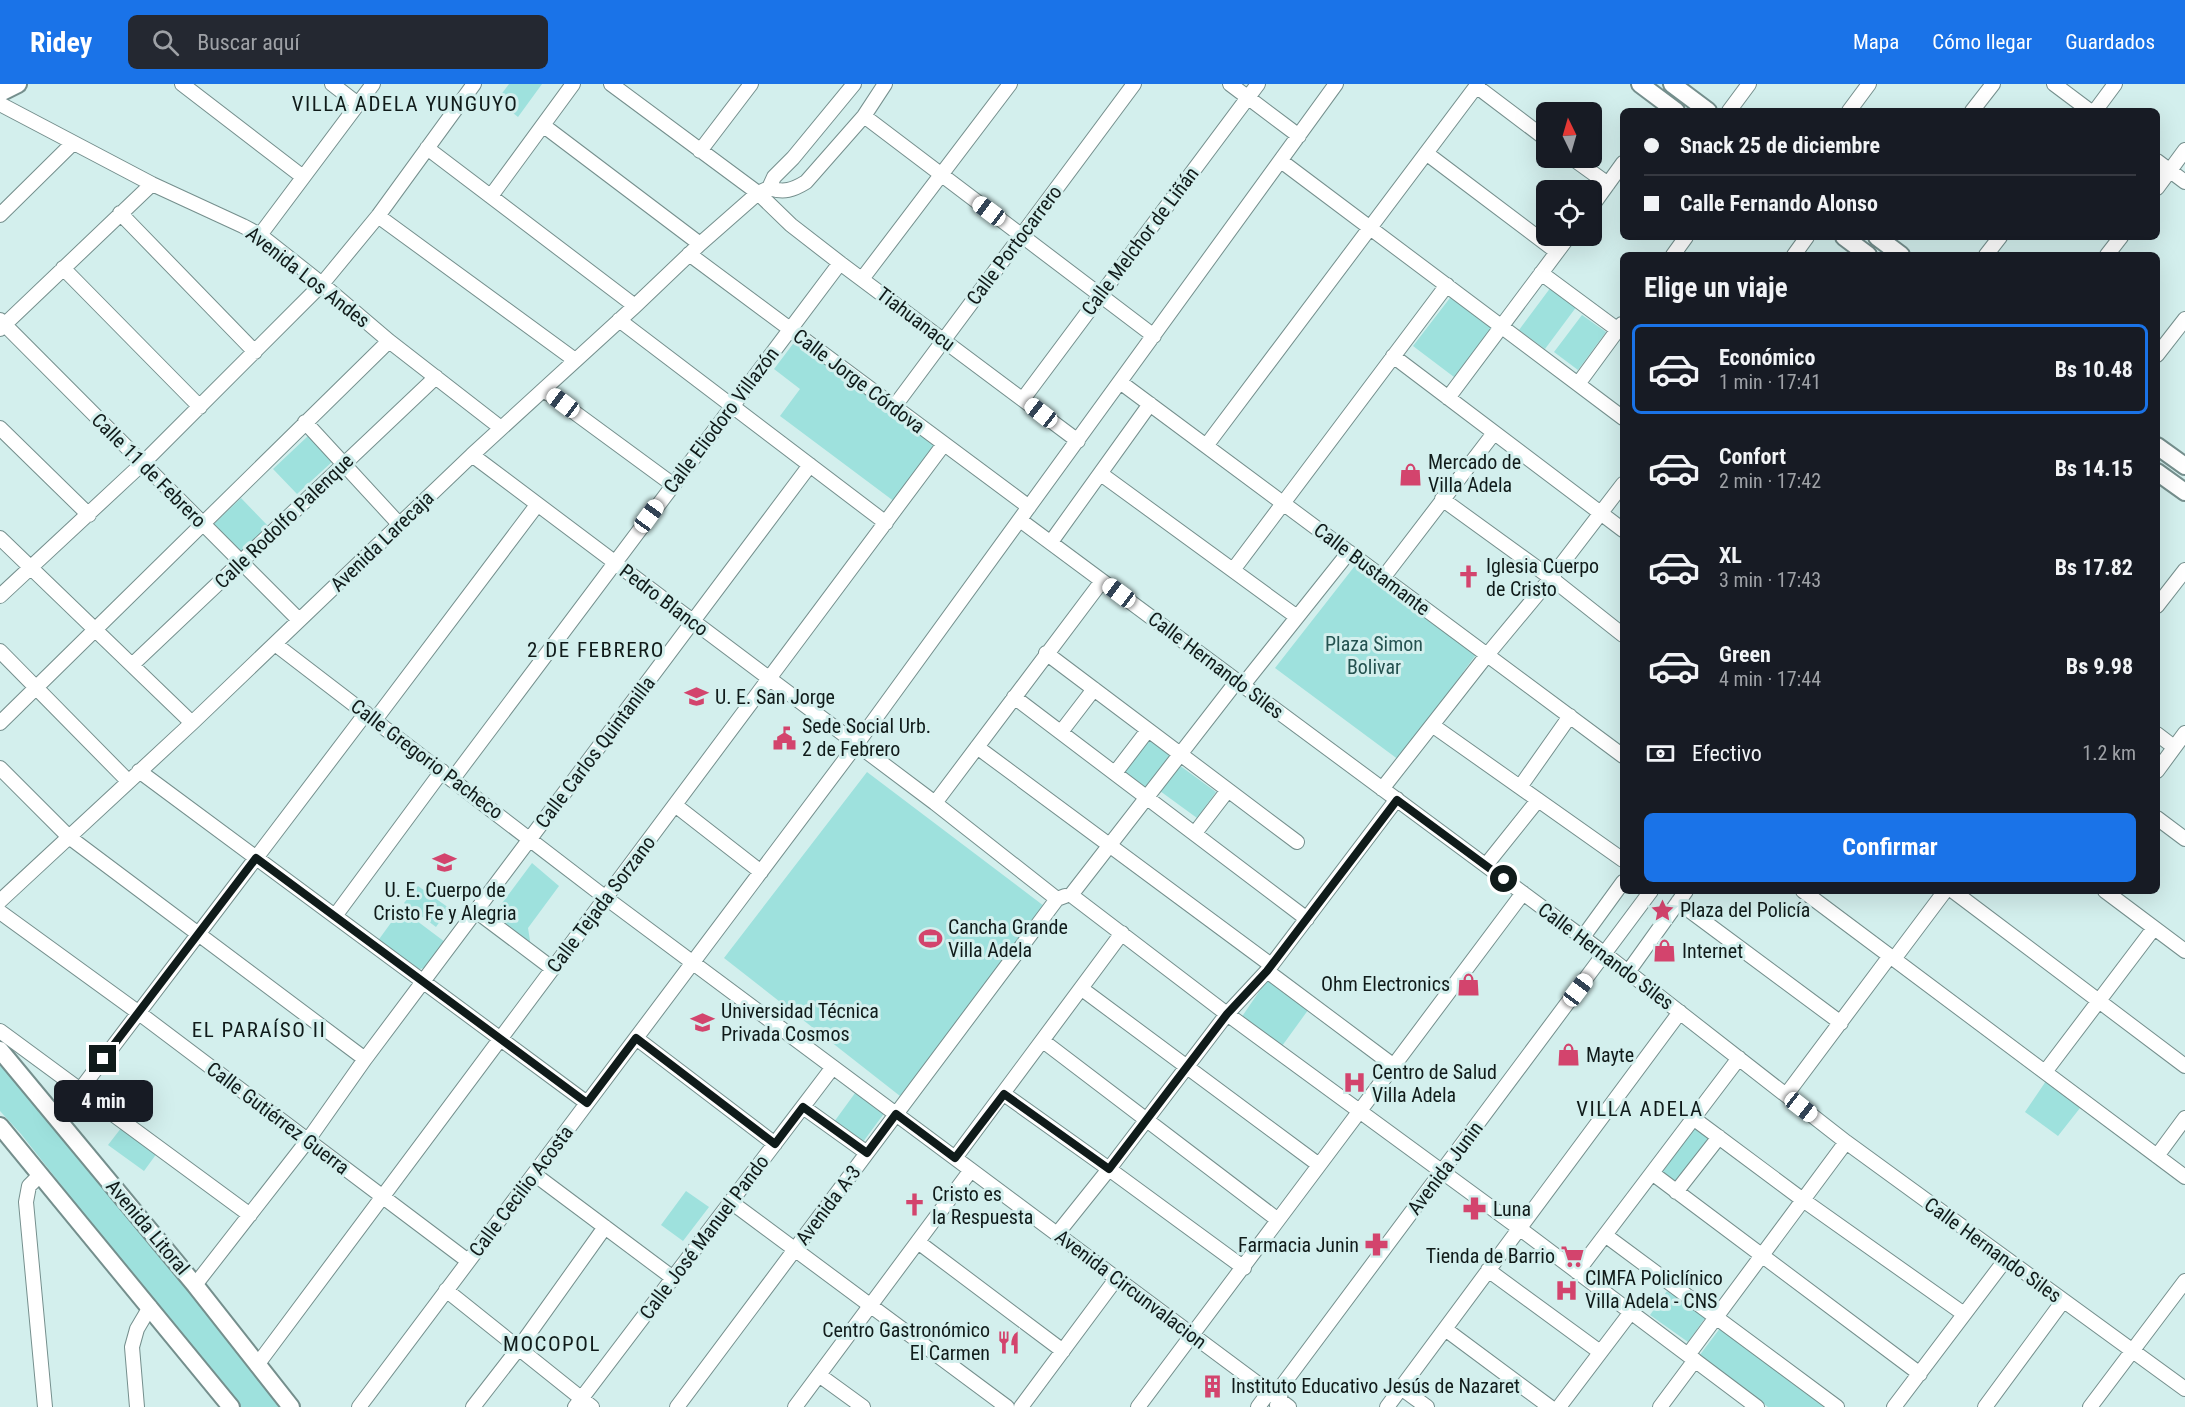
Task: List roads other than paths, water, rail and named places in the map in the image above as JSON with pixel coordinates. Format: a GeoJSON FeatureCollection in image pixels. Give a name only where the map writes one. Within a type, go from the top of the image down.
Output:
{"type":"FeatureCollection","features":[{"type":"Feature","properties":{"kind":"main road"},"geometry":{"type":"LineString","coordinates":[[0,93],[18,84]]}},
{"type":"Feature","properties":{"kind":"main road"},"geometry":{"type":"LineString","coordinates":[[1640,84],[1668,108]]}},
{"type":"Feature","properties":{"kind":"main road"},"geometry":{"type":"LineString","coordinates":[[1672,84],[1704,108]]}},
{"type":"Feature","properties":{"kind":"main road"},"geometry":{"type":"LineString","coordinates":[[1848,240],[1864,252]]}},
{"type":"Feature","properties":{"kind":"main road"},"geometry":{"type":"LineString","coordinates":[[1881,240],[1897,252]]}},
{"type":"Feature","properties":{"kind":"main road"},"geometry":{"type":"LineString","coordinates":[[2160,448],[2185,466]]}},
{"type":"Feature","properties":{"kind":"main road"},"geometry":{"type":"LineString","coordinates":[[2160,473],[2185,492]]}},
{"type":"Feature","properties":{"kind":"main road","name":"Avenida Litoral"},"geometry":{"type":"LineString","coordinates":[[0,1050],[195,1285],[291,1407]]}},
{"type":"Feature","properties":{"kind":"main road"},"geometry":{"type":"LineString","coordinates":[[0,1126],[231,1407]]}},
{"type":"Feature","properties":{"kind":"street"},"geometry":{"type":"LineString","coordinates":[[182,84],[303,177]]}},
{"type":"Feature","properties":{"kind":"street"},"geometry":{"type":"LineString","coordinates":[[332,84],[358,104]]}},
{"type":"Feature","properties":{"kind":"street"},"geometry":{"type":"LineString","coordinates":[[260,236],[373,84]]}},
{"type":"Feature","properties":{"kind":"street"},"geometry":{"type":"LineString","coordinates":[[0,596],[143,463],[322,284],[378,216],[474,84]]}},
{"type":"Feature","properties":{"kind":"street"},"geometry":{"type":"LineString","coordinates":[[490,196],[573,84]]}},
{"type":"Feature","properties":{"kind":"street","name":"Tiahuanacu"},"geometry":{"type":"LineString","coordinates":[[611,84],[700,151],[763,191],[791,225],[1078,441]]}},
{"type":"Feature","properties":{"kind":"street","name":"Avenida Larecaja"},"geometry":{"type":"LineString","coordinates":[[2,894],[69,837],[192,723],[472,455],[689,254],[763,191],[854,84]]}},
{"type":"Feature","properties":{"kind":"street"},"geometry":{"type":"LineString","coordinates":[[862,279],[1010,84]]}},
{"type":"Feature","properties":{"kind":"street","name":"Calle Portocarrero"},"geometry":{"type":"LineString","coordinates":[[894,407],[1134,84]]}},
{"type":"Feature","properties":{"kind":"street"},"geometry":{"type":"LineString","coordinates":[[1230,84],[1299,136]]}},
{"type":"Feature","properties":{"kind":"street","name":"Calle Melchor de Liñán"},"geometry":{"type":"LineString","coordinates":[[1023,399],[1258,84]]}},
{"type":"Feature","properties":{"kind":"street","name":"Calle Cecilio Acosta"},"geometry":{"type":"LineString","coordinates":[[358,1407],[856,745],[1336,84]]}},
{"type":"Feature","properties":{"kind":"street"},"geometry":{"type":"LineString","coordinates":[[1731,108],[1749,84]]}},
{"type":"Feature","properties":{"kind":"street"},"geometry":{"type":"LineString","coordinates":[[1851,108],[1869,84]]}},
{"type":"Feature","properties":{"kind":"street"},"geometry":{"type":"LineString","coordinates":[[1974,108],[1993,84]]}},
{"type":"Feature","properties":{"kind":"street"},"geometry":{"type":"LineString","coordinates":[[2054,84],[2086,108]]}},
{"type":"Feature","properties":{"kind":"street"},"geometry":{"type":"LineString","coordinates":[[2097,108],[2115,84]]}},
{"type":"Feature","properties":{"kind":"street"},"geometry":{"type":"LineString","coordinates":[[1206,446],[1477,85],[1536,130]]}},
{"type":"Feature","properties":{"kind":"street"},"geometry":{"type":"LineString","coordinates":[[700,151],[746,86]]}},
{"type":"Feature","properties":{"kind":"street"},"geometry":{"type":"LineString","coordinates":[[763,191],[781,192],[796,188],[806,182],[864,116],[880,86]]}},
{"type":"Feature","properties":{"kind":"street","name":"Avenida Los Andes"},"geometry":{"type":"LineString","coordinates":[[0,104],[152,184],[260,236],[501,428]]}},
{"type":"Feature","properties":{"kind":"street"},"geometry":{"type":"LineString","coordinates":[[864,116],[1154,336]]}},
{"type":"Feature","properties":{"kind":"street"},"geometry":{"type":"LineString","coordinates":[[544,126],[700,244]]}},
{"type":"Feature","properties":{"kind":"street"},"geometry":{"type":"LineString","coordinates":[[0,215],[73,143]]}},
{"type":"Feature","properties":{"kind":"street"},"geometry":{"type":"LineString","coordinates":[[428,148],[635,306]]}},
{"type":"Feature","properties":{"kind":"street"},"geometry":{"type":"LineString","coordinates":[[2160,184],[2185,150]]}},
{"type":"Feature","properties":{"kind":"street"},"geometry":{"type":"LineString","coordinates":[[1426,153],[1557,252]]}},
{"type":"Feature","properties":{"kind":"street"},"geometry":{"type":"LineString","coordinates":[[1281,160],[1620,416]]}},
{"type":"Feature","properties":{"kind":"street"},"geometry":{"type":"LineString","coordinates":[[2160,163],[2185,182]]}},
{"type":"Feature","properties":{"kind":"street"},"geometry":{"type":"LineString","coordinates":[[1586,168],[1608,184]]}},
{"type":"Feature","properties":{"kind":"street"},"geometry":{"type":"LineString","coordinates":[[1602,192],[1620,168]]}},
{"type":"Feature","properties":{"kind":"street"},"geometry":{"type":"LineString","coordinates":[[2,325],[152,184]]}},
{"type":"Feature","properties":{"kind":"street"},"geometry":{"type":"LineString","coordinates":[[120,213],[255,352]]}},
{"type":"Feature","properties":{"kind":"street"},"geometry":{"type":"LineString","coordinates":[[378,216],[575,360]]}},
{"type":"Feature","properties":{"kind":"street"},"geometry":{"type":"LineString","coordinates":[[1796,252],[1806,240]]}},
{"type":"Feature","properties":{"kind":"street"},"geometry":{"type":"LineString","coordinates":[[1988,252],[1998,240]]}},
{"type":"Feature","properties":{"kind":"street"},"geometry":{"type":"LineString","coordinates":[[1448,398],[1562,246]]}},
{"type":"Feature","properties":{"kind":"street","name":"Calle Jorge Córdova"},"geometry":{"type":"LineString","coordinates":[[689,254],[1029,507]]}},
{"type":"Feature","properties":{"kind":"street","name":"Calle Eliodoro Villazón"},"geometry":{"type":"LineString","coordinates":[[335,916],[615,563],[840,262]]}},
{"type":"Feature","properties":{"kind":"street"},"geometry":{"type":"LineString","coordinates":[[63,268],[200,407]]}},
{"type":"Feature","properties":{"kind":"street"},"geometry":{"type":"LineString","coordinates":[[1541,273],[1620,326],[1578,384]]}},
{"type":"Feature","properties":{"kind":"street"},"geometry":{"type":"LineString","coordinates":[[1233,570],[1447,285]]}},
{"type":"Feature","properties":{"kind":"street"},"geometry":{"type":"LineString","coordinates":[[2160,351],[2185,319]]}},
{"type":"Feature","properties":{"kind":"street"},"geometry":{"type":"LineString","coordinates":[[618,320],[886,523]]}},
{"type":"Feature","properties":{"kind":"street","name":"Calle 11 de Febrero"},"geometry":{"type":"LineString","coordinates":[[2,325],[299,620]]}},
{"type":"Feature","properties":{"kind":"street"},"geometry":{"type":"LineString","coordinates":[[0,723],[389,341]]}},
{"type":"Feature","properties":{"kind":"street"},"geometry":{"type":"LineString","coordinates":[[1394,356],[1620,528]]}},
{"type":"Feature","properties":{"kind":"street","name":"Calle Rodolfo Palenque"},"geometry":{"type":"LineString","coordinates":[[132,666],[436,377]]}},
{"type":"Feature","properties":{"kind":"street","name":"Calle Bustamante"},"geometry":{"type":"LineString","coordinates":[[1120,382],[1620,754]]}},
{"type":"Feature","properties":{"kind":"street"},"geometry":{"type":"LineString","coordinates":[[544,390],[672,484]]}},
{"type":"Feature","properties":{"kind":"street"},"geometry":{"type":"LineString","coordinates":[[1050,543],[1150,404]]}},
{"type":"Feature","properties":{"kind":"street"},"geometry":{"type":"LineString","coordinates":[[305,422],[399,524]]}},
{"type":"Feature","properties":{"kind":"street"},"geometry":{"type":"LineString","coordinates":[[0,428],[89,515]]}},
{"type":"Feature","properties":{"kind":"street"},"geometry":{"type":"LineString","coordinates":[[1383,578],[1494,433]]}},
{"type":"Feature","properties":{"kind":"street","name":"Calle Tejada Sorzano"},"geometry":{"type":"LineString","coordinates":[[257,1365],[944,444]]}},
{"type":"Feature","properties":{"kind":"street","name":"Pedro Blanco"},"geometry":{"type":"LineString","coordinates":[[472,455],[934,803],[1057,899]]}},
{"type":"Feature","properties":{"kind":"street","name":"Calle Carlos Quintanilla"},"geometry":{"type":"LineString","coordinates":[[195,1285],[308,1140],[365,1059],[810,465]]}},
{"type":"Feature","properties":{"kind":"street"},"geometry":{"type":"LineString","coordinates":[[1101,474],[1297,617]]}},
{"type":"Feature","properties":{"kind":"street"},"geometry":{"type":"LineString","coordinates":[[1382,789],[1620,488]]}},
{"type":"Feature","properties":{"kind":"street"},"geometry":{"type":"LineString","coordinates":[[1442,500],[1551,578],[1620,633]]}},
{"type":"Feature","properties":{"kind":"street"},"geometry":{"type":"LineString","coordinates":[[58,1119],[256,858],[537,505]]}},
{"type":"Feature","properties":{"kind":"street","name":"Calle Hernando Siles"},"geometry":{"type":"LineString","coordinates":[[1020,520],[1583,937],[1846,1142],[2185,1389]]}},
{"type":"Feature","properties":{"kind":"street"},"geometry":{"type":"LineString","coordinates":[[0,538],[192,723]]}},
{"type":"Feature","properties":{"kind":"street"},"geometry":{"type":"LineString","coordinates":[[1057,899],[1071,895],[1180,754],[1297,617],[1348,552]]}},
{"type":"Feature","properties":{"kind":"street"},"geometry":{"type":"LineString","coordinates":[[2160,597],[2185,570]]}},
{"type":"Feature","properties":{"kind":"street"},"geometry":{"type":"LineString","coordinates":[[934,803],[1102,581]]}},
{"type":"Feature","properties":{"kind":"street","name":"Calle Gregorio Pacheco"},"geometry":{"type":"LineString","coordinates":[[275,644],[693,963]]}},
{"type":"Feature","properties":{"kind":"street"},"geometry":{"type":"LineString","coordinates":[[0,651],[128,781]]}},
{"type":"Feature","properties":{"kind":"street"},"geometry":{"type":"LineString","coordinates":[[1046,654],[1297,842]]}},
{"type":"Feature","properties":{"kind":"street"},"geometry":{"type":"LineString","coordinates":[[1061,732],[1094,689]]}},
{"type":"Feature","properties":{"kind":"street"},"geometry":{"type":"LineString","coordinates":[[1014,697],[1307,919]]}},
{"type":"Feature","properties":{"kind":"street"},"geometry":{"type":"LineString","coordinates":[[1520,787],[1570,716]]}},
{"type":"Feature","properties":{"kind":"street"},"geometry":{"type":"LineString","coordinates":[[1432,725],[1620,858]]}},
{"type":"Feature","properties":{"kind":"street"},"geometry":{"type":"LineString","coordinates":[[1114,773],[1148,730]]}},
{"type":"Feature","properties":{"kind":"street"},"geometry":{"type":"LineString","coordinates":[[2160,767],[2185,733]]}},
{"type":"Feature","properties":{"kind":"street"},"geometry":{"type":"LineString","coordinates":[[2160,736],[2174,747]]}},
{"type":"Feature","properties":{"kind":"street"},"geometry":{"type":"LineString","coordinates":[[977,747],[1111,845],[1394,1066]]}},
{"type":"Feature","properties":{"kind":"street"},"geometry":{"type":"LineString","coordinates":[[0,768],[69,837],[365,1059]]}},
{"type":"Feature","properties":{"kind":"street"},"geometry":{"type":"LineString","coordinates":[[139,771],[587,1103]]}},
{"type":"Feature","properties":{"kind":"street"},"geometry":{"type":"LineString","coordinates":[[1195,833],[1227,790]]}},
{"type":"Feature","properties":{"kind":"street"},"geometry":{"type":"LineString","coordinates":[[1057,1234],[1227,1014],[1269,968],[1397,800]]}},
{"type":"Feature","properties":{"kind":"street"},"geometry":{"type":"LineString","coordinates":[[1486,865],[1538,800]]}},
{"type":"Feature","properties":{"kind":"street"},"geometry":{"type":"LineString","coordinates":[[675,805],[761,872]]}},
{"type":"Feature","properties":{"kind":"street"},"geometry":{"type":"LineString","coordinates":[[2160,820],[2185,839]]}},
{"type":"Feature","properties":{"kind":"street"},"geometry":{"type":"LineString","coordinates":[[1583,937],[1620,886]]}},
{"type":"Feature","properties":{"kind":"street"},"geometry":{"type":"LineString","coordinates":[[1138,1407],[1523,893]]}},
{"type":"Feature","properties":{"kind":"street","name":"Avenida Junin"},"geometry":{"type":"LineString","coordinates":[[1258,1407],[1279,1399],[1441,1172],[1649,894]]}},
{"type":"Feature","properties":{"kind":"street"},"geometry":{"type":"LineString","coordinates":[[1807,894],[2185,1177]]}},
{"type":"Feature","properties":{"kind":"street"},"geometry":{"type":"LineString","coordinates":[[1786,1095],[1943,894]]}},
{"type":"Feature","properties":{"kind":"street"},"geometry":{"type":"LineString","coordinates":[[1957,894],[2185,1066]]}},
{"type":"Feature","properties":{"kind":"street"},"geometry":{"type":"LineString","coordinates":[[2109,894],[2185,951]]}},
{"type":"Feature","properties":{"kind":"street"},"geometry":{"type":"LineString","coordinates":[[1071,895],[1227,1014],[1519,1228],[1757,1407]]}},
{"type":"Feature","properties":{"kind":"street"},"geometry":{"type":"LineString","coordinates":[[1628,972],[1682,897],[1841,1023]]}},
{"type":"Feature","properties":{"kind":"street","name":"Avenida A-3"},"geometry":{"type":"LineString","coordinates":[[677,1407],[1057,899]]}},
{"type":"Feature","properties":{"kind":"street"},"geometry":{"type":"LineString","coordinates":[[476,911],[553,969]]}},
{"type":"Feature","properties":{"kind":"street","name":"Calle Gutiérrez Guerra"},"geometry":{"type":"LineString","coordinates":[[0,912],[139,1013],[468,1261]]}},
{"type":"Feature","properties":{"kind":"street"},"geometry":{"type":"LineString","coordinates":[[2045,1072],[2154,928]]}},
{"type":"Feature","properties":{"kind":"street"},"geometry":{"type":"LineString","coordinates":[[955,1158],[1122,933]]}},
{"type":"Feature","properties":{"kind":"street","name":"Avenida Circunvalacion"},"geometry":{"type":"LineString","coordinates":[[693,963],[1279,1399]]}},
{"type":"Feature","properties":{"kind":"street"},"geometry":{"type":"LineString","coordinates":[[1082,989],[1319,1165]]}},
{"type":"Feature","properties":{"kind":"street"},"geometry":{"type":"LineString","coordinates":[[1387,1407],[1680,1012]]}},
{"type":"Feature","properties":{"kind":"street"},"geometry":{"type":"LineString","coordinates":[[0,1031],[250,1215]]}},
{"type":"Feature","properties":{"kind":"street"},"geometry":{"type":"LineString","coordinates":[[636,1038],[775,1144]]}},
{"type":"Feature","properties":{"kind":"street"},"geometry":{"type":"LineString","coordinates":[[1043,1041],[1278,1220]]}},
{"type":"Feature","properties":{"kind":"street"},"geometry":{"type":"LineString","coordinates":[[1577,1272],[1739,1058]]}},
{"type":"Feature","properties":{"kind":"street","name":"Calle José Manuel Pando"},"geometry":{"type":"LineString","coordinates":[[582,1404],[673,1278],[833,1067]]}},
{"type":"Feature","properties":{"kind":"street"},"geometry":{"type":"LineString","coordinates":[[1004,1094],[1244,1268]]}},
{"type":"Feature","properties":{"kind":"street"},"geometry":{"type":"LineString","coordinates":[[803,1107],[867,1153]]}},
{"type":"Feature","properties":{"kind":"street"},"geometry":{"type":"LineString","coordinates":[[1693,1118],[1803,1200],[1964,1314]]}},
{"type":"Feature","properties":{"kind":"street"},"geometry":{"type":"LineString","coordinates":[[2157,1156],[2185,1118]]}},
{"type":"Feature","properties":{"kind":"street"},"geometry":{"type":"LineString","coordinates":[[1676,1192],[1719,1137]]}},
{"type":"Feature","properties":{"kind":"street"},"geometry":{"type":"LineString","coordinates":[[1660,1407],[1716,1317],[1846,1142]]}},
{"type":"Feature","properties":{"kind":"street"},"geometry":{"type":"LineString","coordinates":[[795,1407],[971,1170]]}},
{"type":"Feature","properties":{"kind":"street"},"geometry":{"type":"LineString","coordinates":[[1652,1173],[1920,1374]]}},
{"type":"Feature","properties":{"kind":"street"},"geometry":{"type":"LineString","coordinates":[[534,1174],[673,1278]]}},
{"type":"Feature","properties":{"kind":"street"},"geometry":{"type":"LineString","coordinates":[[40,1175],[29,1186],[26,1202],[45,1407]]}},
{"type":"Feature","properties":{"kind":"street"},"geometry":{"type":"LineString","coordinates":[[731,1202],[1007,1407]]}},
{"type":"Feature","properties":{"kind":"street"},"geometry":{"type":"LineString","coordinates":[[473,1407],[518,1349],[605,1227]]}},
{"type":"Feature","properties":{"kind":"street"},"geometry":{"type":"LineString","coordinates":[[1605,1235],[1837,1407]]}},
{"type":"Feature","properties":{"kind":"street"},"geometry":{"type":"LineString","coordinates":[[918,1242],[1063,1351]]}},
{"type":"Feature","properties":{"kind":"street"},"geometry":{"type":"LineString","coordinates":[[1894,1407],[2006,1259]]}},
{"type":"Feature","properties":{"kind":"street"},"geometry":{"type":"LineString","coordinates":[[1488,1270],[1600,1352]]}},
{"type":"Feature","properties":{"kind":"street"},"geometry":{"type":"LineString","coordinates":[[1021,1407],[1116,1279]]}},
{"type":"Feature","properties":{"kind":"street"},"geometry":{"type":"LineString","coordinates":[[2090,1407],[2185,1281]]}},
{"type":"Feature","properties":{"kind":"street"},"geometry":{"type":"LineString","coordinates":[[446,1290],[582,1404]]}},
{"type":"Feature","properties":{"kind":"street"},"geometry":{"type":"LineString","coordinates":[[1985,1407],[2063,1301]]}},
{"type":"Feature","properties":{"kind":"street"},"geometry":{"type":"LineString","coordinates":[[137,1407],[132,1347],[136,1329],[150,1307]]}},
{"type":"Feature","properties":{"kind":"street"},"geometry":{"type":"LineString","coordinates":[[1559,1407],[1631,1312]]}},
{"type":"Feature","properties":{"kind":"street"},"geometry":{"type":"LineString","coordinates":[[1445,1329],[1550,1407]]}},
{"type":"Feature","properties":{"kind":"street"},"geometry":{"type":"LineString","coordinates":[[819,1375],[863,1407]]}},
{"type":"Feature","properties":{"kind":"street"},"geometry":{"type":"LineString","coordinates":[[1401,1388],[1427,1407]]}},
{"type":"Feature","properties":{"kind":"place","name":"Mercado de Villa Adela"},"geometry":{"type":"Point","coordinates":[1410,474]}},
{"type":"Feature","properties":{"kind":"place","name":"Iglesia Cuerpo de Cristo"},"geometry":{"type":"Point","coordinates":[1468,577]}},
{"type":"Feature","properties":{"kind":"place","name":"U. E. San Jorge"},"geometry":{"type":"Point","coordinates":[697,697]}},
{"type":"Feature","properties":{"kind":"place","name":"Sede Social Urb. 2 de Febrero"},"geometry":{"type":"Point","coordinates":[784,738]}},
{"type":"Feature","properties":{"kind":"place","name":"U. E. Cuerpo de Cristo Fe y Alegria"},"geometry":{"type":"Point","coordinates":[445,862]}},
{"type":"Feature","properties":{"kind":"place","name":"Plaza del Policía"},"geometry":{"type":"Point","coordinates":[1662,910]}},
{"type":"Feature","properties":{"kind":"place","name":"Cancha Grande Villa Adela"},"geometry":{"type":"Point","coordinates":[930,938]}},
{"type":"Feature","properties":{"kind":"place","name":"Internet"},"geometry":{"type":"Point","coordinates":[1664,951]}},
{"type":"Feature","properties":{"kind":"place","name":"Ohm Electronics"},"geometry":{"type":"Point","coordinates":[1468,984]}},
{"type":"Feature","properties":{"kind":"place","name":"Universidad Técnica Privada Cosmos"},"geometry":{"type":"Point","coordinates":[703,1022]}},
{"type":"Feature","properties":{"kind":"place","name":"Mayte"},"geometry":{"type":"Point","coordinates":[1568,1055]}},
{"type":"Feature","properties":{"kind":"place","name":"Centro de Salud Villa Adela"},"geometry":{"type":"Point","coordinates":[1354,1083]}},
{"type":"Feature","properties":{"kind":"place","name":"Cristo es la Respuesta"},"geometry":{"type":"Point","coordinates":[914,1205]}},
{"type":"Feature","properties":{"kind":"place","name":"Luna"},"geometry":{"type":"Point","coordinates":[1475,1209]}},
{"type":"Feature","properties":{"kind":"place","name":"Farmacia Junin"},"geometry":{"type":"Point","coordinates":[1377,1245]}},
{"type":"Feature","properties":{"kind":"place","name":"Tienda de Barrio"},"geometry":{"type":"Point","coordinates":[1573,1256]}},
{"type":"Feature","properties":{"kind":"place","name":"CIMFA Policlínico Villa Adela - CNS"},"geometry":{"type":"Point","coordinates":[1567,1290]}},
{"type":"Feature","properties":{"kind":"place","name":"Centro Gastronómico El Carmen"},"geometry":{"type":"Point","coordinates":[1008,1342]}},
{"type":"Feature","properties":{"kind":"place","name":"Instituto Educativo Jesús de Nazaret"},"geometry":{"type":"Point","coordinates":[1213,1386]}},
{"type":"Feature","properties":{"kind":"district","name":"VILLA ADELA YUNGUYO"},"geometry":{"type":"Point","coordinates":[405,104]}},
{"type":"Feature","properties":{"kind":"district","name":"2 DE FEBRERO"},"geometry":{"type":"Point","coordinates":[596,650]}},
{"type":"Feature","properties":{"kind":"district","name":"EL PARAÍSO II"},"geometry":{"type":"Point","coordinates":[259,1030]}},
{"type":"Feature","properties":{"kind":"district","name":"VILLA ADELA"},"geometry":{"type":"Point","coordinates":[1640,1109]}},
{"type":"Feature","properties":{"kind":"district","name":"MOCOPOL"},"geometry":{"type":"Point","coordinates":[552,1344]}},
{"type":"Feature","properties":{"kind":"park label","name":"Plaza Simon Bolivar"},"geometry":{"type":"Point","coordinates":[1374,656]}}]}
